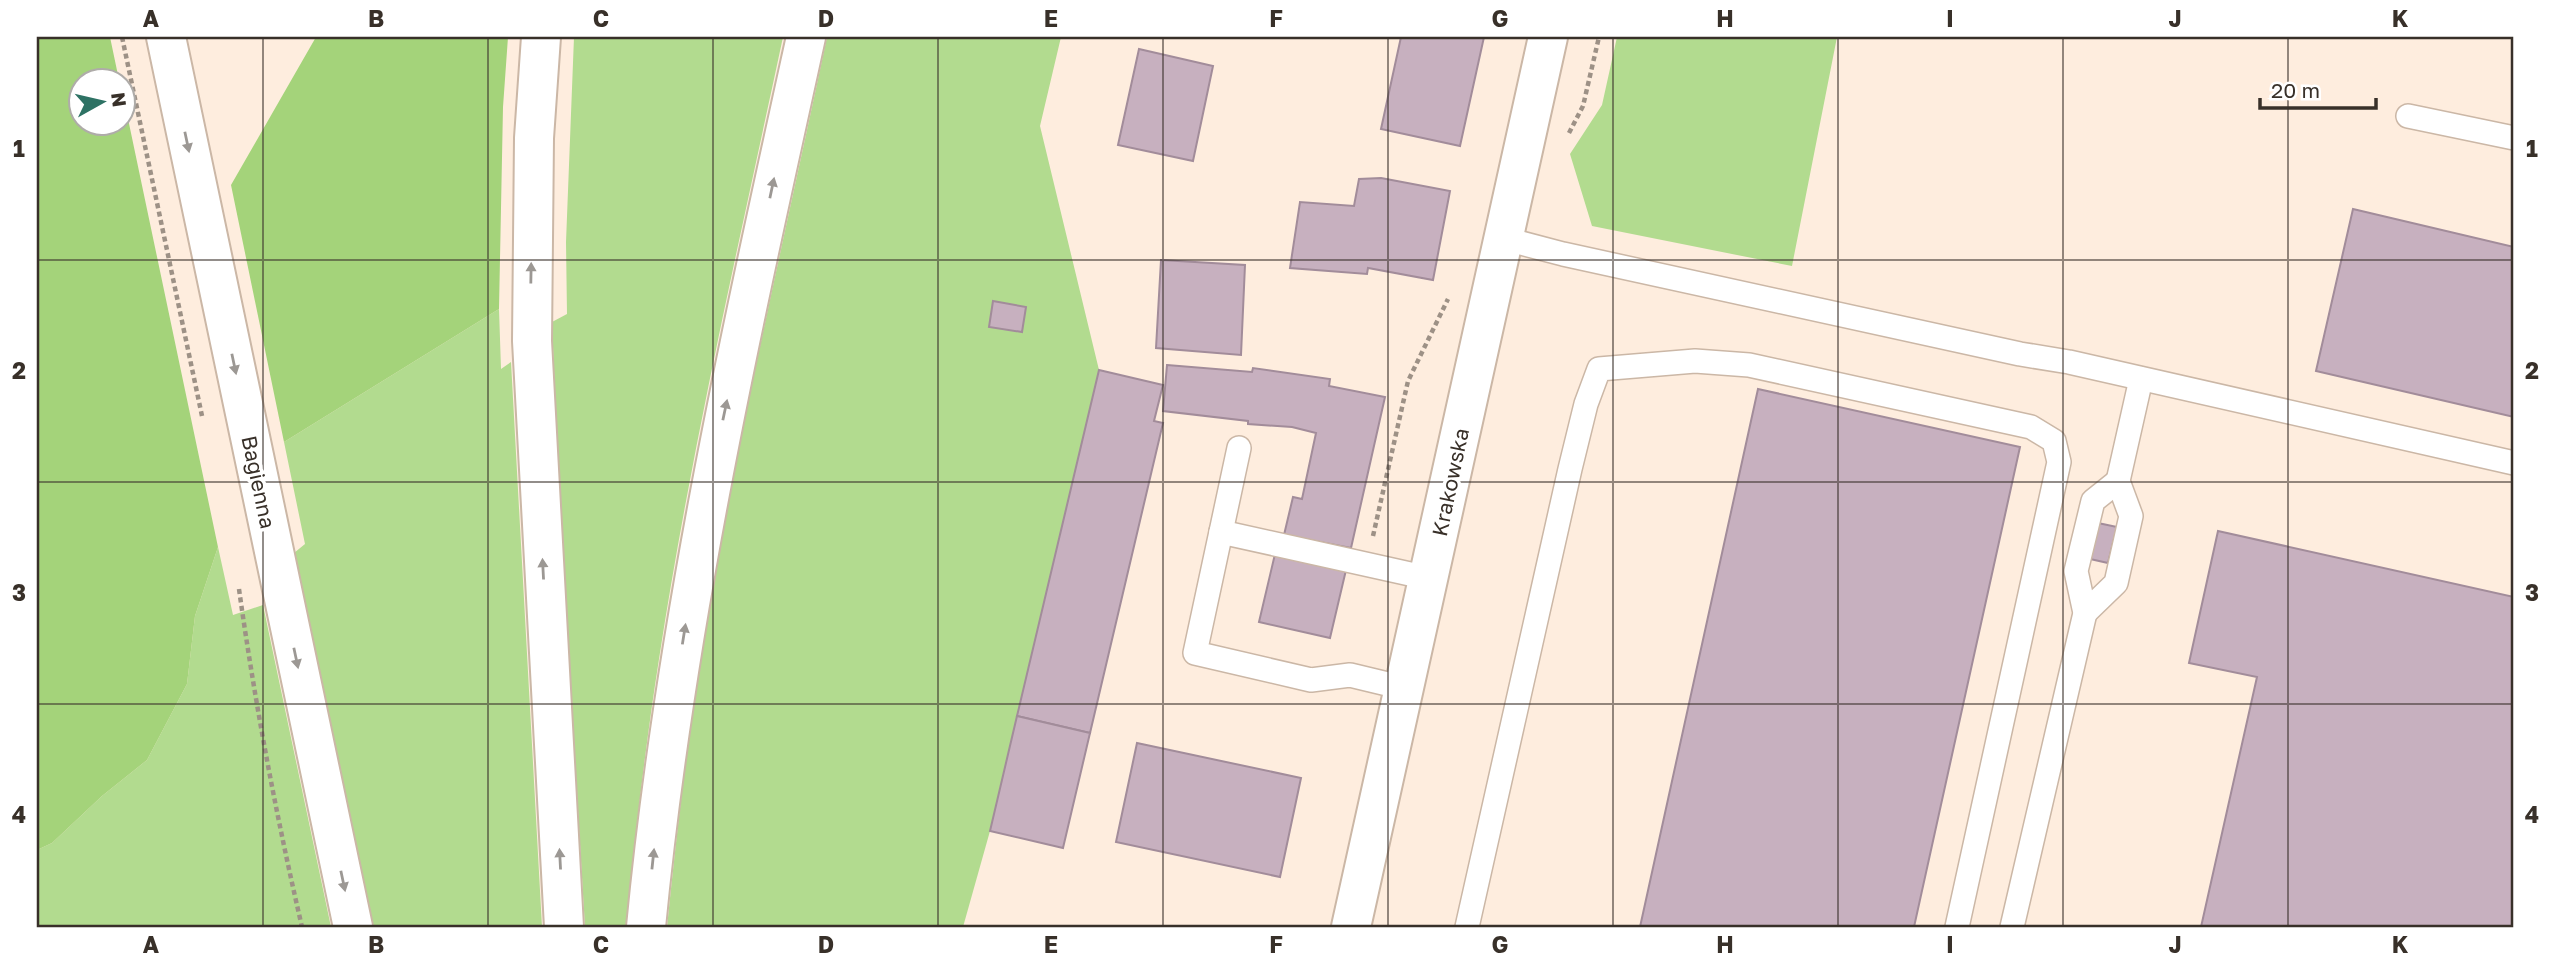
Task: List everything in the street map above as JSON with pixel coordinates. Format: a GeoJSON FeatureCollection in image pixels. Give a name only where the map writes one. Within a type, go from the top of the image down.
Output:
{"type":"FeatureCollection","features":[{"type":"Feature","properties":{"kind":"main road","name":"Bagienna"},"geometry":{"type":"LineString","coordinates":[[166,37],[353,927]]}},
{"type":"Feature","properties":{"kind":"main road"},"geometry":{"type":"LineString","coordinates":[[541,37],[534,151],[532,341],[564,927]]}},
{"type":"Feature","properties":{"kind":"main road"},"geometry":{"type":"LineString","coordinates":[[646,927],[673,707],[700,541],[734,367],[806,37]]}},
{"type":"Feature","properties":{"kind":"main road","name":"Krakowska"},"geometry":{"type":"LineString","coordinates":[[1351,927],[1548,37]]}},
{"type":"Feature","properties":{"kind":"lane"},"geometry":{"type":"LineString","coordinates":[[2409,116],[2514,138]]}},
{"type":"Feature","properties":{"kind":"lane"},"geometry":{"type":"LineString","coordinates":[[1502,238],[1563,254],[2514,463]]}},
{"type":"Feature","properties":{"kind":"lane"},"geometry":{"type":"LineString","coordinates":[[1467,927],[1570,469],[1586,404],[1599,369],[1709,360],[1749,365],[2031,427],[2054,441],[2059,462],[1957,927]]}},
{"type":"Feature","properties":{"kind":"lane"},"geometry":{"type":"LineString","coordinates":[[2085,613],[2116,583],[2131,516],[2118,481],[2141,379]]}},
{"type":"Feature","properties":{"kind":"lane"},"geometry":{"type":"LineString","coordinates":[[1239,448],[1195,653],[1311,680],[1350,675],[1404,688]]}},
{"type":"Feature","properties":{"kind":"lane"},"geometry":{"type":"LineString","coordinates":[[2012,927],[2085,613],[2076,571],[2093,501],[2118,481]]}},
{"type":"Feature","properties":{"kind":"lane"},"geometry":{"type":"LineString","coordinates":[[1221,532],[1428,578]]}},
{"type":"Feature","properties":{"kind":"path"},"geometry":{"type":"LineString","coordinates":[[122,37],[204,425]]}},
{"type":"Feature","properties":{"kind":"path"},"geometry":{"type":"LineString","coordinates":[[1367,564],[1408,381],[1450,294]]}},
{"type":"Feature","properties":{"kind":"path"},"geometry":{"type":"LineString","coordinates":[[239,586],[250,666],[282,840],[302,927]]}},
{"type":"Feature","properties":{"kind":"green space"},"geometry":{"type":"Polygon","coordinates":[[[37,37],[110,37],[116,66],[66,66],[66,136],[132,136],[218,547],[195,616],[187,684],[147,760],[102,796],[52,843],[37,850],[37,37]]]}},
{"type":"Feature","properties":{"kind":"green space"},"geometry":{"type":"Polygon","coordinates":[[[316,37],[508,37],[503,107],[499,309],[284,442],[231,185],[316,37]]]}},
{"type":"Feature","properties":{"kind":"green space"},"geometry":{"type":"Polygon","coordinates":[[[574,37],[783,37],[716,347],[672,581],[649,726],[626,927],[585,927],[559,496],[552,322],[567,314],[566,242],[574,37]]]}},
{"type":"Feature","properties":{"kind":"green space"},"geometry":{"type":"Polygon","coordinates":[[[827,37],[1061,37],[1040,126],[1099,370],[990,831],[963,927],[667,927],[690,730],[712,585],[827,37]]]}},
{"type":"Feature","properties":{"kind":"green space"},"geometry":{"type":"Polygon","coordinates":[[[1617,37],[1837,37],[1792,266],[1592,226],[1570,154],[1602,105],[1617,37]]]}},
{"type":"Feature","properties":{"kind":"green space"},"geometry":{"type":"Polygon","coordinates":[[[499,309],[501,369],[511,362],[542,927],[373,927],[294,553],[305,544],[284,442],[499,309]]]}},
{"type":"Feature","properties":{"kind":"green space"},"geometry":{"type":"Polygon","coordinates":[[[218,547],[233,615],[263,605],[331,927],[37,927],[37,850],[52,843],[102,796],[147,760],[187,684],[195,616],[218,547]]]}},
{"type":"Feature","properties":{"kind":"building"},"geometry":{"type":"Polygon","coordinates":[[[1401,37],[1484,37],[1460,146],[1381,129],[1401,37]]]}},
{"type":"Feature","properties":{"kind":"building"},"geometry":{"type":"Polygon","coordinates":[[[1139,49],[1213,66],[1193,161],[1118,145],[1139,49]]]}},
{"type":"Feature","properties":{"kind":"building"},"geometry":{"type":"Polygon","coordinates":[[[1381,178],[1450,191],[1433,280],[1368,268],[1367,274],[1290,268],[1300,202],[1354,206],[1359,179],[1381,178]]]}},
{"type":"Feature","properties":{"kind":"building"},"geometry":{"type":"Polygon","coordinates":[[[2353,209],[2514,247],[2514,417],[2316,371],[2353,209]]]}},
{"type":"Feature","properties":{"kind":"building"},"geometry":{"type":"Polygon","coordinates":[[[1161,260],[1245,265],[1241,355],[1156,348],[1161,260]]]}},
{"type":"Feature","properties":{"kind":"building"},"geometry":{"type":"Polygon","coordinates":[[[993,301],[1026,307],[1022,332],[989,327],[993,301]]]}},
{"type":"Feature","properties":{"kind":"building"},"geometry":{"type":"Polygon","coordinates":[[[1167,365],[1252,372],[1253,368],[1330,379],[1329,386],[1385,397],[1351,548],[1284,535],[1293,497],[1302,499],[1316,433],[1292,427],[1248,424],[1248,421],[1163,411],[1167,365]]]}},
{"type":"Feature","properties":{"kind":"building"},"geometry":{"type":"Polygon","coordinates":[[[1099,370],[1163,385],[1154,421],[1163,423],[1090,733],[1017,716],[1099,370]]]}},
{"type":"Feature","properties":{"kind":"building"},"geometry":{"type":"Polygon","coordinates":[[[1758,389],[2020,447],[1914,927],[1640,927],[1758,389]]]}},
{"type":"Feature","properties":{"kind":"building"},"geometry":{"type":"Polygon","coordinates":[[[2098,523],[2117,527],[2108,563],[2090,559],[2098,523]]]}},
{"type":"Feature","properties":{"kind":"building"},"geometry":{"type":"Polygon","coordinates":[[[2218,531],[2514,597],[2514,927],[2201,927],[2257,677],[2189,663],[2218,531]]]}},
{"type":"Feature","properties":{"kind":"building"},"geometry":{"type":"Polygon","coordinates":[[[1275,554],[1346,570],[1330,638],[1259,622],[1275,554]]]}},
{"type":"Feature","properties":{"kind":"building"},"geometry":{"type":"Polygon","coordinates":[[[1017,716],[1090,733],[1063,848],[990,831],[1017,716]]]}},
{"type":"Feature","properties":{"kind":"building"},"geometry":{"type":"Polygon","coordinates":[[[1137,743],[1301,778],[1280,877],[1116,842],[1137,743]]]}}]}
